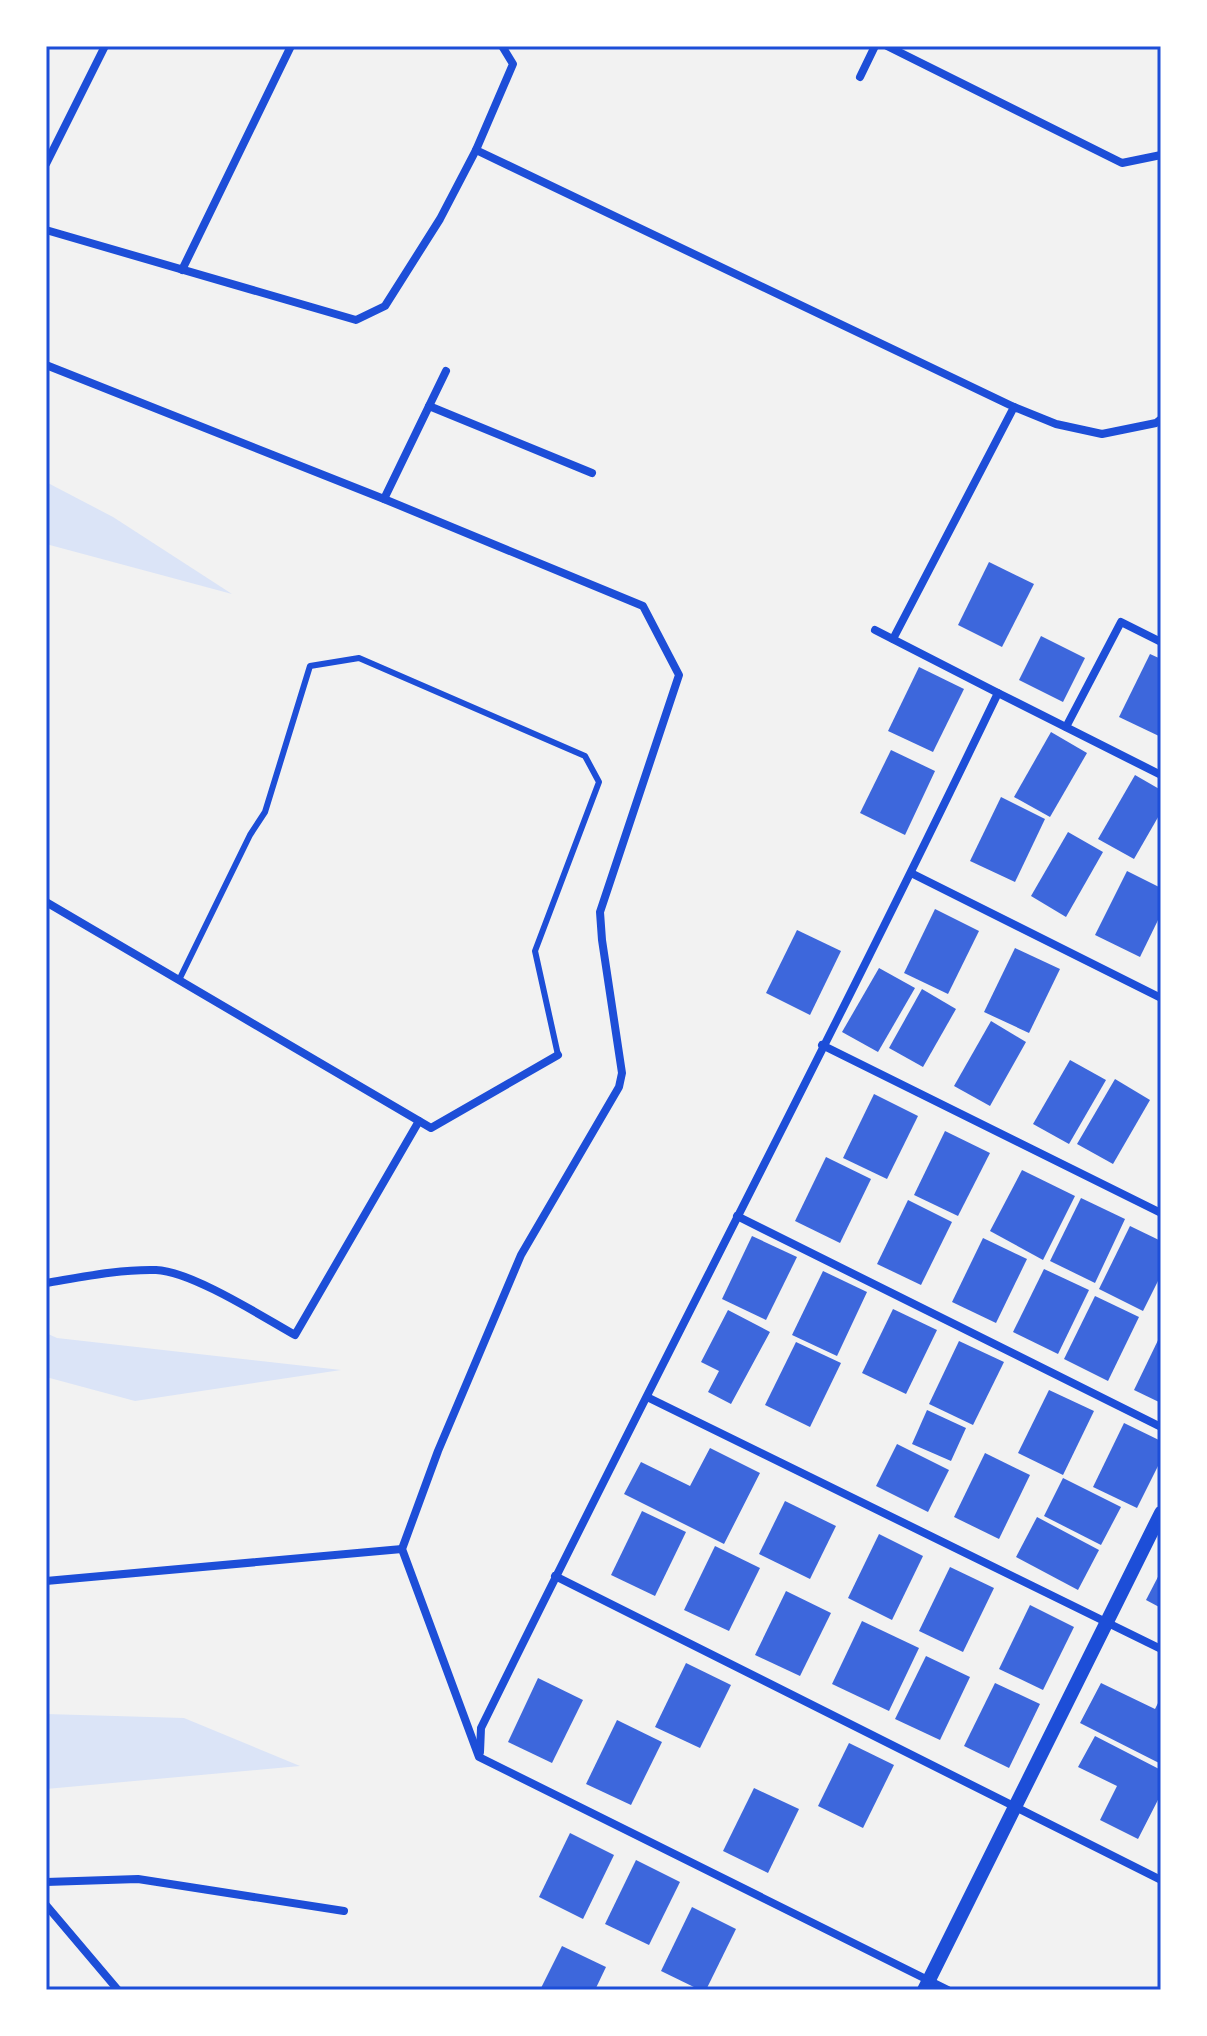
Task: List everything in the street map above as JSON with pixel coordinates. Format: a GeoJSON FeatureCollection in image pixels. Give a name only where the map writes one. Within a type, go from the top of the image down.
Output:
{"type":"FeatureCollection","features":[{"type":"Feature","properties":{"kind":"street"},"geometry":{"type":"LineString","coordinates":[[46,164],[105,46]]}},
{"type":"Feature","properties":{"kind":"street"},"geometry":{"type":"LineString","coordinates":[[182,270],[291,46]]}},
{"type":"Feature","properties":{"kind":"street"},"geometry":{"type":"LineString","coordinates":[[46,230],[356,320],[385,306],[440,219],[476,150],[513,64],[502,46]]}},
{"type":"Feature","properties":{"kind":"street"},"geometry":{"type":"LineString","coordinates":[[860,77],[875,46]]}},
{"type":"Feature","properties":{"kind":"street"},"geometry":{"type":"LineString","coordinates":[[887,46],[1122,163],[1161,155]]}},
{"type":"Feature","properties":{"kind":"street"},"geometry":{"type":"LineString","coordinates":[[476,150],[1014,407],[1056,424],[1102,434],[1156,423],[1161,419]]}},
{"type":"Feature","properties":{"kind":"street"},"geometry":{"type":"LineString","coordinates":[[46,365],[643,606],[679,675],[600,912],[622,1073],[619,1087],[521,1255],[438,1451],[402,1549],[479,1757],[927,1985],[948,1990]]}},
{"type":"Feature","properties":{"kind":"street"},"geometry":{"type":"LineString","coordinates":[[384,499],[446,371]]}},
{"type":"Feature","properties":{"kind":"street"},"geometry":{"type":"LineString","coordinates":[[429,406],[592,473]]}},
{"type":"Feature","properties":{"kind":"street"},"geometry":{"type":"LineString","coordinates":[[893,639],[1014,407]]}},
{"type":"Feature","properties":{"kind":"street"},"geometry":{"type":"LineString","coordinates":[[1066,727],[1121,622],[1161,642]]}},
{"type":"Feature","properties":{"kind":"street"},"geometry":{"type":"LineString","coordinates":[[875,630],[1161,775]]}},
{"type":"Feature","properties":{"kind":"street"},"geometry":{"type":"LineString","coordinates":[[479,1757],[481,1728],[555,1576],[911,873],[998,693]]}},
{"type":"Feature","properties":{"kind":"street"},"geometry":{"type":"LineString","coordinates":[[911,873],[1161,998]]}},
{"type":"Feature","properties":{"kind":"street"},"geometry":{"type":"LineString","coordinates":[[46,902],[431,1128],[558,1055]]}},
{"type":"Feature","properties":{"kind":"street"},"geometry":{"type":"LineString","coordinates":[[822,1045],[1161,1213]]}},
{"type":"Feature","properties":{"kind":"street"},"geometry":{"type":"LineString","coordinates":[[46,1283],[159,1270],[205,1285],[295,1335],[419,1121]]}},
{"type":"Feature","properties":{"kind":"street"},"geometry":{"type":"LineString","coordinates":[[737,1216],[1161,1427]]}},
{"type":"Feature","properties":{"kind":"street"},"geometry":{"type":"LineString","coordinates":[[647,1397],[1161,1649]]}},
{"type":"Feature","properties":{"kind":"street"},"geometry":{"type":"LineString","coordinates":[[927,1985],[1161,1513]]}},
{"type":"Feature","properties":{"kind":"street"},"geometry":{"type":"LineString","coordinates":[[46,1581],[402,1549]]}},
{"type":"Feature","properties":{"kind":"street"},"geometry":{"type":"LineString","coordinates":[[555,1576],[1161,1880]]}},
{"type":"Feature","properties":{"kind":"street"},"geometry":{"type":"LineString","coordinates":[[46,1882],[138,1879],[344,1911]]}},
{"type":"Feature","properties":{"kind":"street"},"geometry":{"type":"LineString","coordinates":[[46,1905],[118,1990]]}},
{"type":"Feature","properties":{"kind":"lane"},"geometry":{"type":"LineString","coordinates":[[180,978],[250,835],[265,812],[310,666],[359,658],[585,756],[599,782],[535,951],[558,1055]]}},
{"type":"Feature","properties":{"kind":"shaded area"},"geometry":{"type":"Polygon","coordinates":[[[46,482],[113,517],[232,594],[46,544],[46,482]]]}},
{"type":"Feature","properties":{"kind":"shaded area"},"geometry":{"type":"Polygon","coordinates":[[[46,1333],[57,1338],[341,1370],[135,1401],[46,1377],[46,1333]]]}},
{"type":"Feature","properties":{"kind":"shaded area"},"geometry":{"type":"Polygon","coordinates":[[[46,1714],[184,1718],[300,1766],[46,1789],[46,1714]]]}},
{"type":"Feature","properties":{"kind":"building"},"geometry":{"type":"Polygon","coordinates":[[[989,562],[1034,584],[1002,647],[958,625],[989,562]]]}},
{"type":"Feature","properties":{"kind":"building"},"geometry":{"type":"Polygon","coordinates":[[[1041,636],[1085,658],[1063,702],[1019,680],[1041,636]]]}},
{"type":"Feature","properties":{"kind":"building"},"geometry":{"type":"Polygon","coordinates":[[[1150,654],[1161,659],[1161,737],[1119,717],[1150,654]]]}},
{"type":"Feature","properties":{"kind":"building"},"geometry":{"type":"Polygon","coordinates":[[[919,667],[964,689],[933,752],[888,731],[919,667]]]}},
{"type":"Feature","properties":{"kind":"building"},"geometry":{"type":"Polygon","coordinates":[[[1051,732],[1087,753],[1050,817],[1014,797],[1051,732]]]}},
{"type":"Feature","properties":{"kind":"building"},"geometry":{"type":"Polygon","coordinates":[[[891,750],[935,771],[905,835],[860,813],[891,750]]]}},
{"type":"Feature","properties":{"kind":"building"},"geometry":{"type":"Polygon","coordinates":[[[1135,775],[1161,790],[1161,812],[1134,859],[1098,839],[1135,775]]]}},
{"type":"Feature","properties":{"kind":"building"},"geometry":{"type":"Polygon","coordinates":[[[1001,797],[1045,819],[1015,882],[970,861],[1001,797]]]}},
{"type":"Feature","properties":{"kind":"building"},"geometry":{"type":"Polygon","coordinates":[[[1068,832],[1103,852],[1066,917],[1031,896],[1068,832]]]}},
{"type":"Feature","properties":{"kind":"building"},"geometry":{"type":"Polygon","coordinates":[[[1127,871],[1161,888],[1161,914],[1140,957],[1095,935],[1127,871]]]}},
{"type":"Feature","properties":{"kind":"building"},"geometry":{"type":"Polygon","coordinates":[[[935,909],[979,931],[948,994],[904,973],[935,909]]]}},
{"type":"Feature","properties":{"kind":"building"},"geometry":{"type":"Polygon","coordinates":[[[797,930],[841,951],[810,1015],[766,993],[797,930]]]}},
{"type":"Feature","properties":{"kind":"building"},"geometry":{"type":"Polygon","coordinates":[[[1015,948],[1060,969],[1029,1033],[984,1012],[1015,948]]]}},
{"type":"Feature","properties":{"kind":"building"},"geometry":{"type":"Polygon","coordinates":[[[879,968],[915,988],[878,1052],[842,1032],[879,968]]]}},
{"type":"Feature","properties":{"kind":"building"},"geometry":{"type":"Polygon","coordinates":[[[922,989],[956,1009],[923,1067],[889,1048],[922,989]]]}},
{"type":"Feature","properties":{"kind":"building"},"geometry":{"type":"Polygon","coordinates":[[[991,1021],[1026,1042],[990,1106],[954,1086],[991,1021]]]}},
{"type":"Feature","properties":{"kind":"building"},"geometry":{"type":"Polygon","coordinates":[[[1070,1060],[1106,1080],[1069,1144],[1033,1124],[1070,1060]]]}},
{"type":"Feature","properties":{"kind":"building"},"geometry":{"type":"Polygon","coordinates":[[[1115,1079],[1150,1100],[1113,1164],[1077,1144],[1115,1079]]]}},
{"type":"Feature","properties":{"kind":"building"},"geometry":{"type":"Polygon","coordinates":[[[874,1094],[918,1116],[887,1179],[843,1158],[874,1094]]]}},
{"type":"Feature","properties":{"kind":"building"},"geometry":{"type":"Polygon","coordinates":[[[945,1131],[990,1153],[958,1216],[914,1195],[945,1131]]]}},
{"type":"Feature","properties":{"kind":"building"},"geometry":{"type":"Polygon","coordinates":[[[826,1157],[871,1179],[840,1243],[795,1221],[826,1157]]]}},
{"type":"Feature","properties":{"kind":"building"},"geometry":{"type":"Polygon","coordinates":[[[1022,1170],[1075,1196],[1043,1260],[990,1231],[1022,1170]]]}},
{"type":"Feature","properties":{"kind":"building"},"geometry":{"type":"Polygon","coordinates":[[[1081,1198],[1125,1219],[1095,1283],[1050,1261],[1081,1198]]]}},
{"type":"Feature","properties":{"kind":"building"},"geometry":{"type":"Polygon","coordinates":[[[908,1200],[952,1222],[921,1285],[877,1264],[908,1200]]]}},
{"type":"Feature","properties":{"kind":"building"},"geometry":{"type":"Polygon","coordinates":[[[1130,1226],[1161,1241],[1161,1275],[1143,1311],[1099,1289],[1130,1226]]]}},
{"type":"Feature","properties":{"kind":"building"},"geometry":{"type":"Polygon","coordinates":[[[752,1236],[797,1257],[766,1320],[722,1299],[752,1236]]]}},
{"type":"Feature","properties":{"kind":"building"},"geometry":{"type":"Polygon","coordinates":[[[983,1238],[1027,1259],[996,1323],[952,1302],[983,1238]]]}},
{"type":"Feature","properties":{"kind":"building"},"geometry":{"type":"Polygon","coordinates":[[[1044,1269],[1089,1290],[1058,1354],[1013,1332],[1044,1269]]]}},
{"type":"Feature","properties":{"kind":"building"},"geometry":{"type":"Polygon","coordinates":[[[823,1271],[867,1292],[837,1356],[792,1335],[823,1271]]]}},
{"type":"Feature","properties":{"kind":"building"},"geometry":{"type":"Polygon","coordinates":[[[1095,1296],[1139,1317],[1108,1381],[1064,1359],[1095,1296]]]}},
{"type":"Feature","properties":{"kind":"building"},"geometry":{"type":"Polygon","coordinates":[[[893,1309],[937,1330],[906,1394],[862,1373],[893,1309]]]}},
{"type":"Feature","properties":{"kind":"building"},"geometry":{"type":"Polygon","coordinates":[[[728,1310],[770,1332],[731,1404],[708,1392],[719,1371],[701,1362],[728,1310]]]}},
{"type":"Feature","properties":{"kind":"building"},"geometry":{"type":"Polygon","coordinates":[[[1161,1334],[1161,1403],[1134,1390],[1161,1334]]]}},
{"type":"Feature","properties":{"kind":"building"},"geometry":{"type":"Polygon","coordinates":[[[959,1341],[1004,1362],[973,1425],[929,1404],[959,1341]]]}},
{"type":"Feature","properties":{"kind":"building"},"geometry":{"type":"Polygon","coordinates":[[[796,1342],[841,1363],[810,1427],[765,1405],[796,1342]]]}},
{"type":"Feature","properties":{"kind":"building"},"geometry":{"type":"Polygon","coordinates":[[[1049,1390],[1094,1411],[1063,1475],[1018,1453],[1049,1390]]]}},
{"type":"Feature","properties":{"kind":"building"},"geometry":{"type":"Polygon","coordinates":[[[927,1410],[966,1428],[951,1461],[912,1444],[927,1410]]]}},
{"type":"Feature","properties":{"kind":"building"},"geometry":{"type":"Polygon","coordinates":[[[1124,1423],[1161,1441],[1161,1460],[1137,1508],[1093,1487],[1124,1423]]]}},
{"type":"Feature","properties":{"kind":"building"},"geometry":{"type":"Polygon","coordinates":[[[897,1444],[949,1470],[928,1512],[876,1486],[897,1444]]]}},
{"type":"Feature","properties":{"kind":"building"},"geometry":{"type":"Polygon","coordinates":[[[710,1448],[760,1473],[724,1544],[624,1494],[641,1462],[690,1486],[710,1448]]]}},
{"type":"Feature","properties":{"kind":"building"},"geometry":{"type":"Polygon","coordinates":[[[985,1453],[1030,1475],[999,1539],[954,1517],[985,1453]]]}},
{"type":"Feature","properties":{"kind":"building"},"geometry":{"type":"Polygon","coordinates":[[[1063,1478],[1121,1507],[1101,1545],[1044,1516],[1063,1478]]]}},
{"type":"Feature","properties":{"kind":"building"},"geometry":{"type":"Polygon","coordinates":[[[785,1501],[836,1526],[810,1579],[759,1554],[785,1501]]]}},
{"type":"Feature","properties":{"kind":"building"},"geometry":{"type":"Polygon","coordinates":[[[642,1511],[686,1532],[655,1596],[611,1575],[642,1511]]]}},
{"type":"Feature","properties":{"kind":"building"},"geometry":{"type":"Polygon","coordinates":[[[1037,1517],[1099,1550],[1078,1590],[1016,1557],[1037,1517]]]}},
{"type":"Feature","properties":{"kind":"building"},"geometry":{"type":"Polygon","coordinates":[[[879,1534],[923,1556],[892,1620],[848,1598],[879,1534]]]}},
{"type":"Feature","properties":{"kind":"building"},"geometry":{"type":"Polygon","coordinates":[[[715,1546],[760,1568],[729,1631],[684,1610],[715,1546]]]}},
{"type":"Feature","properties":{"kind":"building"},"geometry":{"type":"Polygon","coordinates":[[[950,1567],[994,1588],[963,1652],[919,1631],[950,1567]]]}},
{"type":"Feature","properties":{"kind":"building"},"geometry":{"type":"Polygon","coordinates":[[[1161,1571],[1161,1608],[1146,1600],[1161,1571]]]}},
{"type":"Feature","properties":{"kind":"building"},"geometry":{"type":"Polygon","coordinates":[[[786,1591],[831,1613],[800,1676],[755,1655],[786,1591]]]}},
{"type":"Feature","properties":{"kind":"building"},"geometry":{"type":"Polygon","coordinates":[[[1030,1605],[1074,1627],[1043,1690],[999,1669],[1030,1605]]]}},
{"type":"Feature","properties":{"kind":"building"},"geometry":{"type":"Polygon","coordinates":[[[862,1621],[919,1648],[889,1711],[832,1684],[862,1621]]]}},
{"type":"Feature","properties":{"kind":"building"},"geometry":{"type":"Polygon","coordinates":[[[926,1656],[970,1677],[940,1740],[895,1719],[926,1656]]]}},
{"type":"Feature","properties":{"kind":"building"},"geometry":{"type":"Polygon","coordinates":[[[686,1663],[731,1685],[700,1748],[655,1727],[686,1663]]]}},
{"type":"Feature","properties":{"kind":"building"},"geometry":{"type":"Polygon","coordinates":[[[538,1678],[583,1700],[552,1763],[508,1742],[538,1678]]]}},
{"type":"Feature","properties":{"kind":"building"},"geometry":{"type":"Polygon","coordinates":[[[995,1683],[1040,1704],[1009,1768],[964,1746],[995,1683]]]}},
{"type":"Feature","properties":{"kind":"building"},"geometry":{"type":"Polygon","coordinates":[[[1101,1683],[1155,1709],[1161,1697],[1161,1764],[1080,1723],[1101,1683]]]}},
{"type":"Feature","properties":{"kind":"building"},"geometry":{"type":"Polygon","coordinates":[[[617,1720],[662,1742],[631,1805],[586,1784],[617,1720]]]}},
{"type":"Feature","properties":{"kind":"building"},"geometry":{"type":"Polygon","coordinates":[[[1095,1736],[1161,1770],[1161,1794],[1138,1839],[1100,1820],[1117,1786],[1078,1767],[1095,1736]]]}},
{"type":"Feature","properties":{"kind":"building"},"geometry":{"type":"Polygon","coordinates":[[[849,1743],[894,1765],[863,1828],[818,1806],[849,1743]]]}},
{"type":"Feature","properties":{"kind":"building"},"geometry":{"type":"Polygon","coordinates":[[[754,1788],[799,1809],[768,1873],[723,1851],[754,1788]]]}},
{"type":"Feature","properties":{"kind":"building"},"geometry":{"type":"Polygon","coordinates":[[[570,1833],[614,1855],[583,1919],[539,1897],[570,1833]]]}},
{"type":"Feature","properties":{"kind":"building"},"geometry":{"type":"Polygon","coordinates":[[[636,1860],[680,1882],[649,1945],[605,1924],[636,1860]]]}},
{"type":"Feature","properties":{"kind":"building"},"geometry":{"type":"Polygon","coordinates":[[[692,1907],[736,1929],[706,1990],[661,1971],[692,1907]]]}},
{"type":"Feature","properties":{"kind":"building"},"geometry":{"type":"Polygon","coordinates":[[[562,1946],[606,1967],[595,1990],[540,1990],[562,1946]]]}}]}
